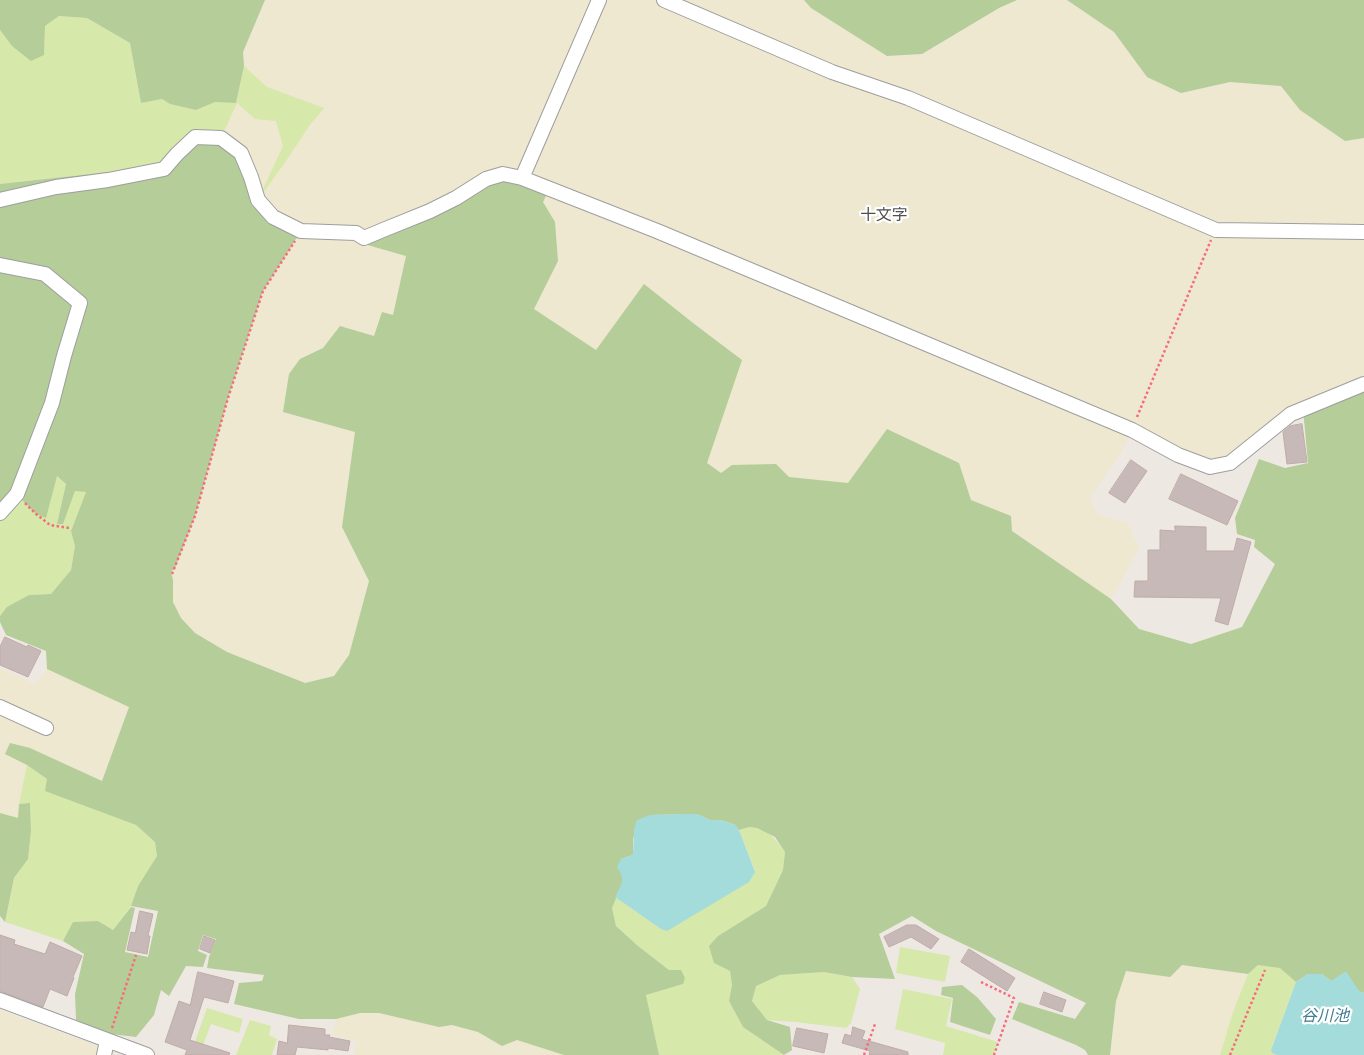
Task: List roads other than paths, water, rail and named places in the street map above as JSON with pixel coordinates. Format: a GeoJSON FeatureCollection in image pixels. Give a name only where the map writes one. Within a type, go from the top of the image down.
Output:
{"type":"FeatureCollection","features":[{"type":"Feature","properties":{"kind":"street"},"geometry":{"type":"LineString","coordinates":[[522,178],[598,0]]}},
{"type":"Feature","properties":{"kind":"street"},"geometry":{"type":"LineString","coordinates":[[664,0],[832,72],[908,98],[1216,230],[1364,232]]}},
{"type":"Feature","properties":{"kind":"street"},"geometry":{"type":"LineString","coordinates":[[0,200],[56,187],[108,180],[164,169],[176,154],[195,137],[220,138],[241,153],[252,177],[258,200],[273,217],[301,231],[356,233],[364,238],[430,211],[456,198],[486,179],[503,174],[522,178],[657,231],[1132,430],[1178,455],[1210,467],[1230,463],[1291,414],[1364,384]]}},
{"type":"Feature","properties":{"kind":"street"},"geometry":{"type":"LineString","coordinates":[[0,265],[45,274],[80,303],[52,403],[17,494],[0,514]]}},
{"type":"Feature","properties":{"kind":"street"},"geometry":{"type":"LineString","coordinates":[[0,707],[46,728]]}},
{"type":"Feature","properties":{"kind":"street"},"geometry":{"type":"LineString","coordinates":[[0,1000],[147,1055]]}},
{"type":"Feature","properties":{"kind":"street"},"geometry":{"type":"LineString","coordinates":[[104,1055],[108,1041]]}},
{"type":"Feature","properties":{"kind":"water"},"geometry":{"type":"Polygon","coordinates":[[[697,814],[710,820],[721,820],[735,825],[739,830],[755,872],[749,882],[667,931],[661,929],[615,897],[622,882],[617,867],[621,859],[633,855],[634,829],[637,820],[650,815],[697,814]]]}},
{"type":"Feature","properties":{"kind":"water","name":"谷川池"},"geometry":{"type":"Polygon","coordinates":[[[1346,971],[1359,991],[1364,993],[1364,1055],[1277,1055],[1272,1053],[1271,1050],[1296,982],[1308,974],[1322,974],[1331,981],[1346,971]]]}},
{"type":"Feature","properties":{"kind":"district","name":"十文字"},"geometry":{"type":"Point","coordinates":[884,216]}}]}
